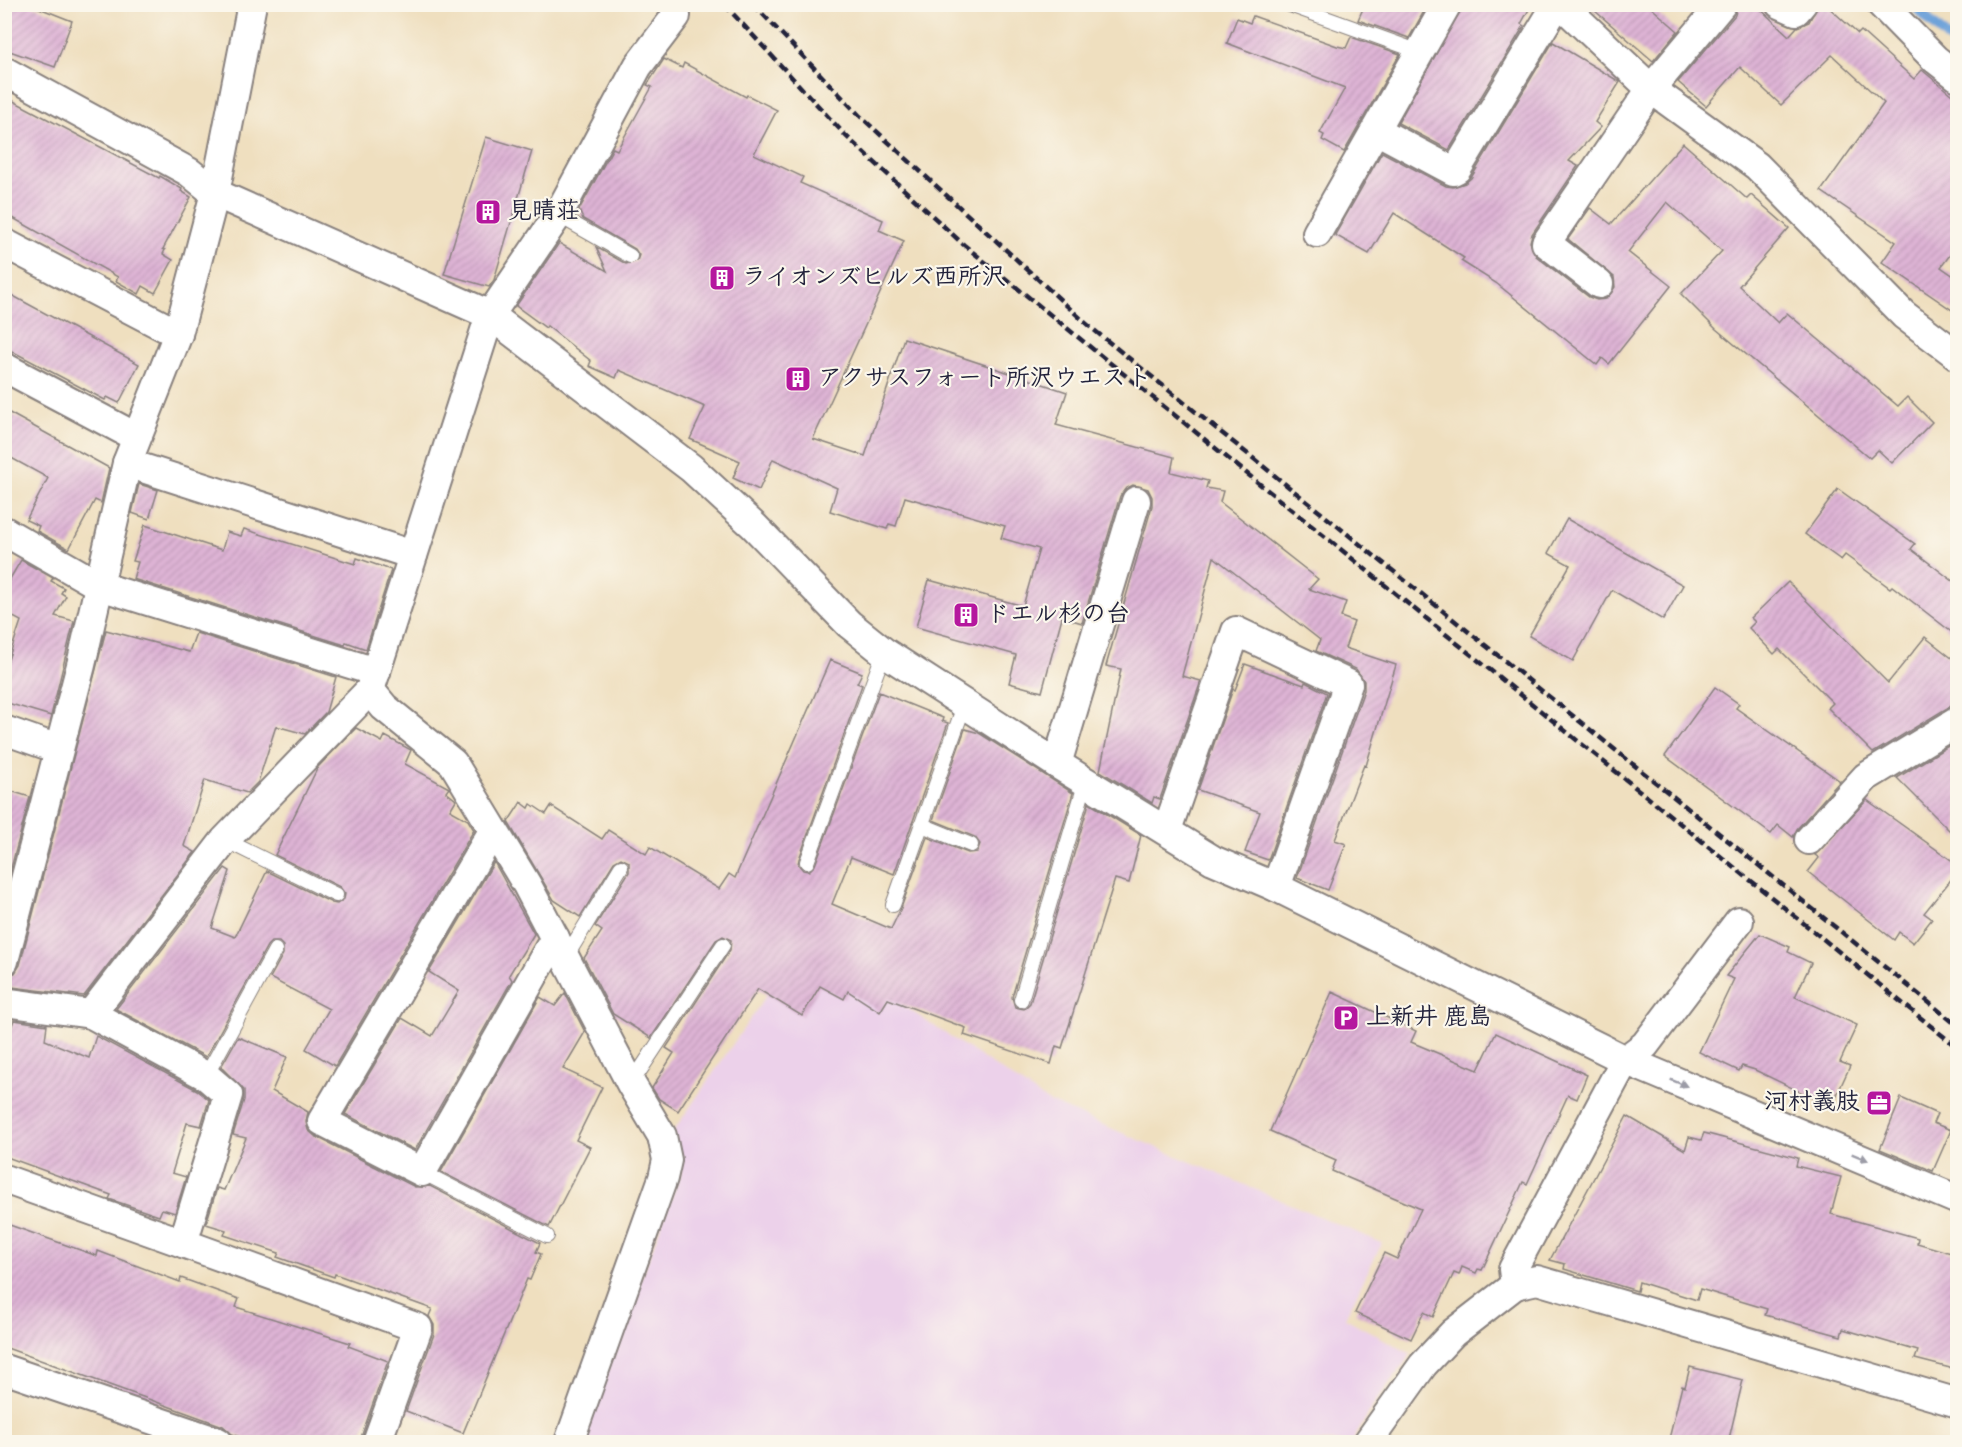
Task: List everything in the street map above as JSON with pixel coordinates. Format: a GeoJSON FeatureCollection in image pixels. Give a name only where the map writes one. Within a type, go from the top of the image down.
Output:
{"type":"FeatureCollection","features":[{"type":"Feature","properties":{"kind":"street"},"geometry":{"type":"LineString","coordinates":[[4,961],[10,920],[58,749],[132,450],[178,334],[215,193],[252,4]]}},
{"type":"Feature","properties":{"kind":"street"},"geometry":{"type":"LineString","coordinates":[[92,1014],[225,840],[373,681],[490,315],[558,215],[638,66],[676,16],[674,4]]}},
{"type":"Feature","properties":{"kind":"street"},"geometry":{"type":"LineString","coordinates":[[1317,233],[1448,4]]}},
{"type":"Feature","properties":{"kind":"street"},"geometry":{"type":"LineString","coordinates":[[1376,130],[1453,171],[1559,4],[1651,89],[1757,166],[1904,315],[1958,356]]}},
{"type":"Feature","properties":{"kind":"street"},"geometry":{"type":"LineString","coordinates":[[1599,284],[1546,243],[1651,89],[1722,4]]}},
{"type":"Feature","properties":{"kind":"street"},"geometry":{"type":"LineString","coordinates":[[1780,4],[1796,11],[1803,4]]}},
{"type":"Feature","properties":{"kind":"street"},"geometry":{"type":"LineString","coordinates":[[1881,4],[1935,59],[1958,77]]}},
{"type":"Feature","properties":{"kind":"street"},"geometry":{"type":"LineString","coordinates":[[4,71],[189,172],[215,193],[490,315],[691,468],[754,526],[849,624],[884,652],[1057,764],[1214,860],[1276,887],[1625,1060],[1958,1200]]}},
{"type":"Feature","properties":{"kind":"street"},"geometry":{"type":"LineString","coordinates":[[4,243],[178,334]]}},
{"type":"Feature","properties":{"kind":"street"},"geometry":{"type":"LineString","coordinates":[[4,367],[132,450],[412,555]]}},
{"type":"Feature","properties":{"kind":"street"},"geometry":{"type":"LineString","coordinates":[[1057,764],[1136,501]]}},
{"type":"Feature","properties":{"kind":"street"},"geometry":{"type":"LineString","coordinates":[[4,531],[100,586],[373,681],[384,707],[453,763],[527,885],[662,1136],[667,1160],[663,1178],[569,1443]]}},
{"type":"Feature","properties":{"kind":"street"},"geometry":{"type":"LineString","coordinates":[[1167,830],[1236,632],[1348,684],[1276,887]]}},
{"type":"Feature","properties":{"kind":"street"},"geometry":{"type":"LineString","coordinates":[[1809,840],[1866,777],[1958,721]]}},
{"type":"Feature","properties":{"kind":"street"},"geometry":{"type":"LineString","coordinates":[[4,730],[58,749]]}},
{"type":"Feature","properties":{"kind":"street"},"geometry":{"type":"LineString","coordinates":[[493,831],[322,1121],[422,1172],[560,947]]}},
{"type":"Feature","properties":{"kind":"street"},"geometry":{"type":"LineString","coordinates":[[1515,1285],[1513,1269],[1625,1060],[1645,1045],[1739,921]]}},
{"type":"Feature","properties":{"kind":"street"},"geometry":{"type":"LineString","coordinates":[[4,1002],[92,1014],[206,1076],[228,1095],[183,1243]]}},
{"type":"Feature","properties":{"kind":"street"},"geometry":{"type":"LineString","coordinates":[[4,1179],[418,1328],[376,1443]]}},
{"type":"Feature","properties":{"kind":"street"},"geometry":{"type":"LineString","coordinates":[[1368,1443],[1423,1365],[1453,1333],[1515,1285],[1537,1280],[1958,1403]]}},
{"type":"Feature","properties":{"kind":"street"},"geometry":{"type":"LineString","coordinates":[[4,1369],[218,1443]]}},
{"type":"Feature","properties":{"kind":"lane"},"geometry":{"type":"LineString","coordinates":[[1287,4],[1420,52]]}},
{"type":"Feature","properties":{"kind":"lane"},"geometry":{"type":"LineString","coordinates":[[558,215],[630,256]]}},
{"type":"Feature","properties":{"kind":"lane"},"geometry":{"type":"LineString","coordinates":[[807,862],[884,652]]}},
{"type":"Feature","properties":{"kind":"lane"},"geometry":{"type":"LineString","coordinates":[[893,905],[965,703]]}},
{"type":"Feature","properties":{"kind":"lane"},"geometry":{"type":"LineString","coordinates":[[1021,1000],[1086,781]]}},
{"type":"Feature","properties":{"kind":"lane"},"geometry":{"type":"LineString","coordinates":[[922,825],[971,845]]}},
{"type":"Feature","properties":{"kind":"lane"},"geometry":{"type":"LineString","coordinates":[[225,840],[336,895]]}},
{"type":"Feature","properties":{"kind":"lane"},"geometry":{"type":"LineString","coordinates":[[560,947],[621,867]]}},
{"type":"Feature","properties":{"kind":"lane"},"geometry":{"type":"LineString","coordinates":[[632,1084],[723,945]]}},
{"type":"Feature","properties":{"kind":"lane"},"geometry":{"type":"LineString","coordinates":[[206,1076],[275,950]]}},
{"type":"Feature","properties":{"kind":"lane"},"geometry":{"type":"LineString","coordinates":[[422,1172],[547,1236]]}},
{"type":"Feature","properties":{"kind":"shaded area"},"geometry":{"type":"Polygon","coordinates":[[[825,954],[1049,1102],[1382,1243],[1345,1318],[1411,1354],[1374,1404],[1352,1442],[580,1442],[681,1172],[673,1132],[791,959],[825,954]]]}},
{"type":"Feature","properties":{"kind":"building"},"geometry":{"type":"Polygon","coordinates":[[[4,4],[29,4],[72,21],[55,67],[4,49],[4,4]]]}},
{"type":"Feature","properties":{"kind":"building"},"geometry":{"type":"Polygon","coordinates":[[[1365,4],[1428,4],[1409,38],[1358,20],[1365,4]]]}},
{"type":"Feature","properties":{"kind":"building"},"geometry":{"type":"Polygon","coordinates":[[[1463,4],[1532,4],[1521,24],[1524,26],[1449,150],[1398,123],[1463,4]]]}},
{"type":"Feature","properties":{"kind":"building"},"geometry":{"type":"Polygon","coordinates":[[[1587,4],[1647,4],[1678,31],[1653,61],[1587,4]]]}},
{"type":"Feature","properties":{"kind":"building"},"geometry":{"type":"Polygon","coordinates":[[[1738,4],[1755,4],[1789,36],[1797,27],[1809,22],[1818,4],[1825,4],[1858,34],[1861,31],[1914,79],[1922,70],[1958,100],[1958,244],[1941,267],[1958,279],[1958,314],[1882,262],[1896,242],[1821,191],[1884,103],[1832,55],[1781,105],[1740,67],[1706,106],[1678,82],[1735,15],[1738,4]]]}},
{"type":"Feature","properties":{"kind":"building"},"geometry":{"type":"Polygon","coordinates":[[[1253,16],[1337,46],[1346,48],[1351,37],[1400,54],[1344,152],[1322,140],[1324,135],[1320,133],[1345,88],[1227,43],[1237,18],[1250,23],[1253,16]]]}},
{"type":"Feature","properties":{"kind":"building"},"geometry":{"type":"Polygon","coordinates":[[[1553,42],[1620,82],[1595,122],[1601,127],[1569,161],[1578,166],[1532,234],[1530,242],[1536,256],[1589,297],[1597,300],[1606,299],[1615,287],[1614,277],[1568,239],[1590,208],[1611,224],[1683,143],[1747,199],[1751,195],[1789,228],[1739,286],[1778,323],[1787,313],[1898,406],[1907,397],[1932,422],[1892,463],[1878,450],[1870,458],[1716,329],[1681,294],[1722,251],[1667,202],[1628,252],[1671,286],[1609,364],[1602,358],[1597,365],[1496,283],[1461,261],[1464,258],[1394,213],[1369,254],[1335,235],[1382,152],[1446,186],[1453,187],[1471,178],[1553,42]]]}},
{"type":"Feature","properties":{"kind":"building"},"geometry":{"type":"Polygon","coordinates":[[[664,59],[682,68],[684,63],[746,97],[747,95],[777,110],[754,154],[803,177],[800,183],[883,220],[879,230],[904,241],[813,439],[865,456],[904,338],[1067,392],[1056,425],[1174,457],[1171,472],[1208,481],[1206,488],[1223,491],[1220,502],[1318,579],[1309,589],[1346,602],[1341,617],[1354,622],[1345,648],[1396,665],[1366,766],[1364,765],[1335,840],[1346,844],[1328,890],[1297,878],[1364,690],[1364,681],[1356,669],[1316,651],[1320,640],[1214,557],[1182,676],[1201,681],[1160,799],[1154,797],[1152,803],[1100,771],[1121,669],[1106,666],[1152,506],[1152,497],[1148,489],[1133,485],[1125,489],[1120,496],[1082,623],[1062,617],[1042,692],[1009,683],[1016,655],[916,627],[929,580],[1023,606],[1039,549],[1001,538],[1005,526],[905,497],[896,526],[889,524],[887,529],[830,511],[837,488],[773,459],[759,490],[733,478],[740,461],[690,439],[705,407],[619,370],[616,378],[589,366],[591,361],[547,326],[546,328],[516,306],[559,243],[607,271],[596,247],[626,264],[637,261],[639,255],[635,249],[583,219],[579,210],[613,148],[617,150],[652,87],[647,85],[664,59]]]}},
{"type":"Feature","properties":{"kind":"building"},"geometry":{"type":"Polygon","coordinates":[[[4,96],[159,178],[160,176],[191,197],[163,249],[165,250],[163,254],[173,260],[155,293],[143,286],[139,294],[116,281],[118,277],[4,213],[4,96]]]}},
{"type":"Feature","properties":{"kind":"building","name":"見晴荘"},"geometry":{"type":"Polygon","coordinates":[[[486,137],[532,151],[494,280],[489,287],[444,274],[486,137]]]}},
{"type":"Feature","properties":{"kind":"building"},"geometry":{"type":"Polygon","coordinates":[[[4,291],[139,364],[119,403],[107,397],[105,400],[4,347],[4,291]]]}},
{"type":"Feature","properties":{"kind":"building"},"geometry":{"type":"Polygon","coordinates":[[[4,410],[109,468],[101,503],[95,500],[69,549],[37,531],[39,526],[26,520],[48,478],[4,454],[4,410]]]}},
{"type":"Feature","properties":{"kind":"building"},"geometry":{"type":"Polygon","coordinates":[[[139,484],[158,490],[149,519],[132,513],[139,484]]]}},
{"type":"Feature","properties":{"kind":"building"},"geometry":{"type":"Polygon","coordinates":[[[1838,489],[1915,544],[1911,549],[1958,585],[1958,637],[1892,586],[1890,588],[1845,555],[1841,560],[1805,534],[1838,489]]]}},
{"type":"Feature","properties":{"kind":"building"},"geometry":{"type":"Polygon","coordinates":[[[1567,519],[1683,585],[1663,620],[1612,590],[1573,661],[1529,636],[1570,565],[1548,553],[1567,519]]]}},
{"type":"Feature","properties":{"kind":"building"},"geometry":{"type":"Polygon","coordinates":[[[145,525],[222,550],[227,532],[241,536],[244,529],[355,564],[357,558],[391,570],[366,649],[346,642],[345,645],[133,579],[138,562],[133,561],[145,525]]]}},
{"type":"Feature","properties":{"kind":"building"},"geometry":{"type":"Polygon","coordinates":[[[21,560],[53,578],[51,581],[64,588],[61,593],[66,596],[55,616],[74,621],[51,716],[4,702],[4,672],[21,621],[4,612],[4,589],[21,560]]]}},
{"type":"Feature","properties":{"kind":"building"},"geometry":{"type":"Polygon","coordinates":[[[1788,582],[1888,683],[1925,637],[1958,663],[1958,696],[1949,707],[1873,753],[1828,708],[1833,703],[1779,649],[1774,654],[1749,628],[1755,622],[1751,618],[1788,582]]]}},
{"type":"Feature","properties":{"kind":"building"},"geometry":{"type":"Polygon","coordinates":[[[106,630],[189,652],[196,633],[336,677],[326,712],[305,734],[276,726],[258,782],[247,793],[205,780],[184,846],[195,852],[84,996],[4,986],[4,977],[15,973],[20,965],[106,630]]]}},
{"type":"Feature","properties":{"kind":"building"},"geometry":{"type":"Polygon","coordinates":[[[830,660],[862,673],[857,683],[862,685],[799,859],[798,864],[803,870],[809,871],[815,865],[879,692],[943,718],[942,721],[948,723],[894,874],[851,857],[832,904],[891,929],[927,837],[968,853],[977,852],[980,844],[975,837],[933,820],[965,729],[979,733],[1073,793],[1012,997],[1015,1007],[1024,1009],[1030,1003],[1089,803],[1141,835],[1129,883],[1115,879],[1062,1048],[1056,1046],[1051,1064],[964,1035],[966,1028],[888,999],[880,1012],[848,991],[844,999],[820,986],[802,1016],[758,989],[678,1111],[659,1099],[652,1088],[674,1053],[666,1048],[730,950],[731,940],[723,936],[716,940],[651,1038],[613,1014],[584,958],[602,931],[595,926],[629,872],[629,862],[621,858],[614,862],[580,917],[554,900],[508,822],[521,802],[529,808],[531,804],[546,814],[551,806],[602,839],[608,830],[646,854],[650,847],[719,889],[729,874],[735,878],[830,660]]]}},
{"type":"Feature","properties":{"kind":"building"},"geometry":{"type":"Polygon","coordinates":[[[1245,664],[1304,685],[1305,682],[1327,693],[1268,860],[1245,852],[1260,812],[1198,790],[1233,689],[1235,690],[1245,664]]]}},
{"type":"Feature","properties":{"kind":"building"},"geometry":{"type":"Polygon","coordinates":[[[1715,687],[1739,704],[1736,708],[1840,781],[1797,829],[1793,837],[1778,825],[1771,834],[1665,756],[1715,687]]]}},
{"type":"Feature","properties":{"kind":"building"},"geometry":{"type":"Polygon","coordinates":[[[356,728],[382,742],[385,736],[411,750],[405,764],[449,788],[446,792],[456,800],[450,810],[468,820],[474,830],[335,1066],[306,1049],[329,1009],[270,978],[283,954],[283,946],[279,942],[271,942],[267,946],[206,1057],[116,1009],[225,868],[230,871],[212,928],[235,937],[267,871],[332,903],[337,904],[344,899],[345,894],[340,887],[275,855],[318,767],[356,728]]]}},
{"type":"Feature","properties":{"kind":"building"},"geometry":{"type":"Polygon","coordinates":[[[1953,743],[1957,747],[1953,752],[1958,756],[1958,839],[1897,778],[1953,743]]]}},
{"type":"Feature","properties":{"kind":"building"},"geometry":{"type":"Polygon","coordinates":[[[4,789],[30,797],[4,894],[4,789]]]}},
{"type":"Feature","properties":{"kind":"building"},"geometry":{"type":"Polygon","coordinates":[[[1867,800],[1958,865],[1958,871],[1924,913],[1932,919],[1913,943],[1899,932],[1894,940],[1808,872],[1819,858],[1815,855],[1867,800]]]}},
{"type":"Feature","properties":{"kind":"building"},"geometry":{"type":"Polygon","coordinates":[[[494,862],[534,934],[509,975],[512,980],[415,1150],[345,1114],[402,1018],[432,1036],[459,991],[429,972],[494,862]]]}},
{"type":"Feature","properties":{"kind":"building"},"geometry":{"type":"Polygon","coordinates":[[[1760,934],[1790,947],[1788,952],[1811,963],[1795,997],[1857,1025],[1840,1062],[1850,1066],[1834,1101],[1826,1098],[1823,1103],[1755,1070],[1742,1066],[1739,1071],[1699,1052],[1734,979],[1726,976],[1760,934]]]}},
{"type":"Feature","properties":{"kind":"building"},"geometry":{"type":"Polygon","coordinates":[[[1332,992],[1416,1031],[1411,1042],[1478,1070],[1496,1033],[1587,1075],[1577,1099],[1568,1095],[1527,1184],[1523,1182],[1482,1270],[1478,1269],[1476,1273],[1462,1267],[1459,1275],[1454,1273],[1433,1317],[1424,1312],[1411,1339],[1355,1313],[1384,1253],[1397,1259],[1421,1209],[1332,1171],[1336,1160],[1270,1131],[1332,992]]]}},
{"type":"Feature","properties":{"kind":"building"},"geometry":{"type":"Polygon","coordinates":[[[565,993],[585,1032],[563,1069],[602,1087],[576,1140],[590,1147],[549,1227],[441,1172],[540,997],[555,1006],[565,993]]]}},
{"type":"Feature","properties":{"kind":"building"},"geometry":{"type":"Polygon","coordinates":[[[14,1020],[47,1025],[45,1040],[89,1058],[96,1036],[197,1090],[209,1100],[201,1126],[187,1123],[172,1173],[186,1177],[175,1213],[162,1209],[159,1216],[109,1199],[111,1195],[4,1156],[4,1045],[14,1020]]]}},
{"type":"Feature","properties":{"kind":"building"},"geometry":{"type":"Polygon","coordinates":[[[238,1037],[287,1057],[272,1091],[308,1112],[306,1122],[308,1130],[315,1136],[415,1187],[430,1186],[540,1243],[536,1252],[541,1254],[530,1280],[527,1279],[463,1433],[406,1411],[434,1334],[434,1325],[429,1316],[432,1309],[335,1274],[334,1277],[277,1257],[279,1253],[224,1235],[226,1230],[206,1224],[217,1188],[224,1190],[246,1138],[233,1135],[244,1100],[244,1090],[221,1067],[238,1037]]]}},
{"type":"Feature","properties":{"kind":"building"},"geometry":{"type":"Polygon","coordinates":[[[1901,1098],[1937,1114],[1933,1123],[1951,1130],[1933,1171],[1880,1149],[1901,1098]]]}},
{"type":"Feature","properties":{"kind":"building"},"geometry":{"type":"Polygon","coordinates":[[[1627,1116],[1685,1150],[1689,1137],[1701,1140],[1704,1133],[1798,1158],[1796,1166],[1841,1177],[1831,1214],[1918,1238],[1917,1243],[1958,1255],[1958,1370],[1915,1359],[1918,1351],[1843,1329],[1841,1336],[1765,1315],[1767,1309],[1700,1289],[1697,1300],[1639,1282],[1637,1291],[1564,1269],[1565,1264],[1550,1260],[1627,1116]]]}},
{"type":"Feature","properties":{"kind":"building"},"geometry":{"type":"Polygon","coordinates":[[[4,1223],[97,1256],[98,1251],[180,1282],[181,1278],[239,1299],[236,1307],[350,1343],[348,1346],[388,1361],[359,1443],[257,1443],[232,1434],[223,1426],[4,1347],[4,1223]]]}},
{"type":"Feature","properties":{"kind":"building"},"geometry":{"type":"Polygon","coordinates":[[[1690,1367],[1743,1380],[1728,1443],[1668,1443],[1682,1386],[1685,1387],[1690,1367]]]}},
{"type":"Feature","properties":{"kind":"waterway"},"geometry":{"type":"LineString","coordinates":[[1912,4],[1958,48]]}},
{"type":"Feature","properties":{"kind":"railway"},"geometry":{"type":"LineString","coordinates":[[724,4],[846,136],[964,245],[1958,1048]]}},
{"type":"Feature","properties":{"kind":"railway"},"geometry":{"type":"LineString","coordinates":[[753,4],[860,116],[1089,326],[1958,1026]]}},
{"type":"Feature","properties":{"kind":"place","name":"見晴荘"},"geometry":{"type":"Point","coordinates":[488,212]}},
{"type":"Feature","properties":{"kind":"place","name":"ライオンズヒルズ西所沢"},"geometry":{"type":"Point","coordinates":[722,278]}},
{"type":"Feature","properties":{"kind":"place","name":"アクサスフォート所沢ウエスト"},"geometry":{"type":"Point","coordinates":[798,379]}},
{"type":"Feature","properties":{"kind":"place","name":"ドエル杉の台"},"geometry":{"type":"Point","coordinates":[966,615]}},
{"type":"Feature","properties":{"kind":"place","name":"上新井 鹿島"},"geometry":{"type":"Point","coordinates":[1346,1018]}},
{"type":"Feature","properties":{"kind":"place","name":"河村義肢"},"geometry":{"type":"Point","coordinates":[1879,1103]}}]}
